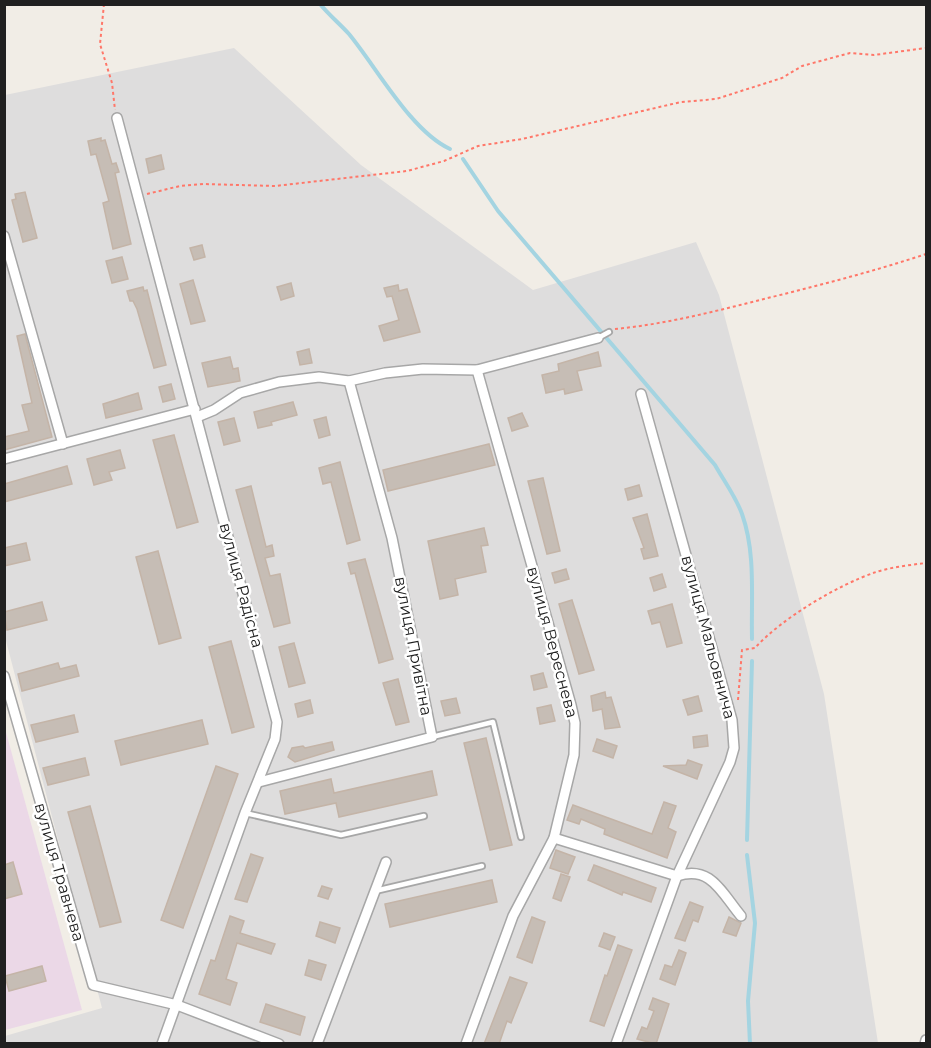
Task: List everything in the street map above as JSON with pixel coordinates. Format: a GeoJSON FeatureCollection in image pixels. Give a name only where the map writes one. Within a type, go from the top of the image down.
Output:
{"type":"FeatureCollection","features":[{"type":"Feature","properties":{"kind":"street","name":"вулиця Радісна"},"geometry":{"type":"LineString","coordinates":[[117,118],[277,722],[275,740],[245,813],[162,1044]]}},
{"type":"Feature","properties":{"kind":"street"},"geometry":{"type":"LineString","coordinates":[[4,236],[63,444]]}},
{"type":"Feature","properties":{"kind":"street"},"geometry":{"type":"LineString","coordinates":[[4,459],[214,410],[240,393],[279,382],[319,377],[349,381],[385,373],[423,369],[477,370],[598,338]]}},
{"type":"Feature","properties":{"kind":"street","name":"вулиця Вереснева"},"geometry":{"type":"LineString","coordinates":[[466,1044],[513,916],[554,838],[574,755],[575,723],[477,370]]}},
{"type":"Feature","properties":{"kind":"street","name":"вулиця Привітна"},"geometry":{"type":"LineString","coordinates":[[259,782],[432,737],[392,538],[349,381]]}},
{"type":"Feature","properties":{"kind":"street","name":"вулиця Мальовнича"},"geometry":{"type":"LineString","coordinates":[[616,1044],[677,876],[730,762],[734,748],[732,720],[641,394]]}},
{"type":"Feature","properties":{"kind":"street","name":"вулиця Травнева"},"geometry":{"type":"LineString","coordinates":[[4,676],[93,985],[177,1005]]}},
{"type":"Feature","properties":{"kind":"street"},"geometry":{"type":"LineString","coordinates":[[554,838],[677,876],[692,871],[704,874],[741,916]]}},
{"type":"Feature","properties":{"kind":"street"},"geometry":{"type":"LineString","coordinates":[[317,1044],[386,862]]}},
{"type":"Feature","properties":{"kind":"street"},"geometry":{"type":"LineString","coordinates":[[177,1005],[279,1044]]}},
{"type":"Feature","properties":{"kind":"lane"},"geometry":{"type":"LineString","coordinates":[[598,338],[609,332]]}},
{"type":"Feature","properties":{"kind":"lane"},"geometry":{"type":"LineString","coordinates":[[432,737],[493,722],[521,837]]}},
{"type":"Feature","properties":{"kind":"lane"},"geometry":{"type":"LineString","coordinates":[[245,813],[341,835],[424,816]]}},
{"type":"Feature","properties":{"kind":"lane"},"geometry":{"type":"LineString","coordinates":[[375,891],[482,866]]}},
{"type":"Feature","properties":{"kind":"path"},"geometry":{"type":"LineString","coordinates":[[104,4],[100,44],[112,83],[113,103],[117,118]]}},
{"type":"Feature","properties":{"kind":"path"},"geometry":{"type":"LineString","coordinates":[[138,197],[180,186],[203,183],[275,186],[407,171],[432,166],[478,146],[522,140],[681,102],[716,99],[782,78],[802,66],[850,53],[874,55],[927,48]]}},
{"type":"Feature","properties":{"kind":"path"},"geometry":{"type":"LineString","coordinates":[[609,332],[640,328],[735,306],[882,269],[927,254]]}},
{"type":"Feature","properties":{"kind":"path"},"geometry":{"type":"LineString","coordinates":[[732,720],[739,694],[742,650],[755,648],[765,637],[789,620],[858,579],[878,571],[927,563]]}},
{"type":"Feature","properties":{"kind":"shaded area"},"geometry":{"type":"Polygon","coordinates":[[[234,48],[361,165],[533,290],[696,242],[719,295],[824,694],[878,1043],[5,1044],[5,1036],[102,1008],[5,637],[5,95],[234,48]]]}},
{"type":"Feature","properties":{"kind":"shaded area"},"geometry":{"type":"Polygon","coordinates":[[[4,725],[82,1010],[5,1030],[4,1030],[4,725]]]}},
{"type":"Feature","properties":{"kind":"building"},"geometry":{"type":"Polygon","coordinates":[[[101,138],[101,141],[105,140],[112,164],[116,163],[119,172],[115,173],[131,244],[113,249],[103,203],[109,201],[96,154],[91,155],[88,141],[101,138]]]}},
{"type":"Feature","properties":{"kind":"building"},"geometry":{"type":"Polygon","coordinates":[[[161,155],[164,169],[149,173],[146,159],[161,155]]]}},
{"type":"Feature","properties":{"kind":"building"},"geometry":{"type":"Polygon","coordinates":[[[25,192],[37,238],[23,242],[12,200],[16,199],[15,194],[25,192]]]}},
{"type":"Feature","properties":{"kind":"building"},"geometry":{"type":"Polygon","coordinates":[[[202,245],[205,257],[194,260],[190,248],[202,245]]]}},
{"type":"Feature","properties":{"kind":"building"},"geometry":{"type":"Polygon","coordinates":[[[122,257],[128,279],[112,283],[106,261],[122,257]]]}},
{"type":"Feature","properties":{"kind":"building"},"geometry":{"type":"Polygon","coordinates":[[[193,280],[205,321],[191,324],[180,284],[193,280]]]}},
{"type":"Feature","properties":{"kind":"building"},"geometry":{"type":"Polygon","coordinates":[[[291,283],[294,296],[281,300],[277,287],[291,283]]]}},
{"type":"Feature","properties":{"kind":"building"},"geometry":{"type":"Polygon","coordinates":[[[398,285],[399,291],[407,289],[420,332],[384,341],[379,326],[399,320],[392,296],[387,297],[384,288],[398,285]]]}},
{"type":"Feature","properties":{"kind":"building"},"geometry":{"type":"Polygon","coordinates":[[[143,287],[144,291],[147,290],[166,365],[154,368],[137,309],[133,301],[130,301],[127,291],[143,287]]]}},
{"type":"Feature","properties":{"kind":"building"},"geometry":{"type":"Polygon","coordinates":[[[25,334],[52,437],[4,450],[4,437],[29,431],[22,405],[32,403],[17,336],[25,334]]]}},
{"type":"Feature","properties":{"kind":"building"},"geometry":{"type":"Polygon","coordinates":[[[309,349],[312,363],[300,365],[297,352],[309,349]]]}},
{"type":"Feature","properties":{"kind":"building"},"geometry":{"type":"Polygon","coordinates":[[[598,352],[601,366],[577,371],[582,390],[565,394],[564,389],[546,393],[542,375],[559,371],[558,364],[598,352]]]}},
{"type":"Feature","properties":{"kind":"building"},"geometry":{"type":"Polygon","coordinates":[[[230,357],[233,369],[238,368],[240,381],[208,387],[202,363],[230,357]]]}},
{"type":"Feature","properties":{"kind":"building"},"geometry":{"type":"Polygon","coordinates":[[[171,384],[175,399],[163,402],[159,387],[171,384]]]}},
{"type":"Feature","properties":{"kind":"building"},"geometry":{"type":"Polygon","coordinates":[[[138,393],[142,409],[106,418],[103,404],[138,393]]]}},
{"type":"Feature","properties":{"kind":"building"},"geometry":{"type":"Polygon","coordinates":[[[293,402],[297,415],[258,428],[254,412],[293,402]]]}},
{"type":"Feature","properties":{"kind":"building"},"geometry":{"type":"Polygon","coordinates":[[[522,413],[528,426],[512,431],[508,418],[522,413]]]}},
{"type":"Feature","properties":{"kind":"building"},"geometry":{"type":"Polygon","coordinates":[[[326,417],[330,435],[319,438],[314,420],[326,417]]]}},
{"type":"Feature","properties":{"kind":"building"},"geometry":{"type":"Polygon","coordinates":[[[234,418],[240,441],[224,445],[218,422],[234,418]]]}},
{"type":"Feature","properties":{"kind":"building"},"geometry":{"type":"Polygon","coordinates":[[[174,435],[198,522],[177,528],[153,440],[174,435]]]}},
{"type":"Feature","properties":{"kind":"building"},"geometry":{"type":"Polygon","coordinates":[[[489,444],[495,465],[388,491],[383,470],[489,444]]]}},
{"type":"Feature","properties":{"kind":"building"},"geometry":{"type":"Polygon","coordinates":[[[120,450],[125,468],[109,472],[112,480],[94,485],[87,459],[120,450]]]}},
{"type":"Feature","properties":{"kind":"building"},"geometry":{"type":"Polygon","coordinates":[[[340,462],[360,540],[347,544],[331,482],[323,484],[319,468],[340,462]]]}},
{"type":"Feature","properties":{"kind":"building"},"geometry":{"type":"Polygon","coordinates":[[[67,466],[72,484],[4,502],[4,484],[67,466]]]}},
{"type":"Feature","properties":{"kind":"building"},"geometry":{"type":"Polygon","coordinates":[[[543,478],[560,551],[547,554],[528,481],[543,478]]]}},
{"type":"Feature","properties":{"kind":"building"},"geometry":{"type":"Polygon","coordinates":[[[639,485],[642,496],[628,500],[625,489],[639,485]]]}},
{"type":"Feature","properties":{"kind":"building"},"geometry":{"type":"Polygon","coordinates":[[[251,486],[266,547],[272,545],[274,556],[265,558],[270,576],[280,574],[290,623],[274,627],[236,490],[251,486]]]}},
{"type":"Feature","properties":{"kind":"building"},"geometry":{"type":"Polygon","coordinates":[[[647,514],[658,556],[644,559],[641,549],[644,548],[633,518],[647,514]]]}},
{"type":"Feature","properties":{"kind":"building"},"geometry":{"type":"Polygon","coordinates":[[[484,528],[488,545],[481,546],[486,572],[455,579],[458,595],[440,599],[428,541],[484,528]]]}},
{"type":"Feature","properties":{"kind":"building"},"geometry":{"type":"Polygon","coordinates":[[[26,543],[30,560],[4,566],[4,548],[26,543]]]}},
{"type":"Feature","properties":{"kind":"building"},"geometry":{"type":"Polygon","coordinates":[[[158,551],[181,638],[159,644],[136,557],[158,551]]]}},
{"type":"Feature","properties":{"kind":"building"},"geometry":{"type":"Polygon","coordinates":[[[365,559],[393,659],[379,663],[355,573],[351,574],[348,563],[365,559]]]}},
{"type":"Feature","properties":{"kind":"building"},"geometry":{"type":"Polygon","coordinates":[[[566,569],[569,579],[555,583],[552,573],[566,569]]]}},
{"type":"Feature","properties":{"kind":"building"},"geometry":{"type":"Polygon","coordinates":[[[662,574],[666,587],[654,591],[650,578],[662,574]]]}},
{"type":"Feature","properties":{"kind":"building"},"geometry":{"type":"Polygon","coordinates":[[[572,600],[594,670],[579,674],[559,604],[572,600]]]}},
{"type":"Feature","properties":{"kind":"building"},"geometry":{"type":"Polygon","coordinates":[[[42,602],[47,620],[7,630],[4,612],[42,602]]]}},
{"type":"Feature","properties":{"kind":"building"},"geometry":{"type":"Polygon","coordinates":[[[672,604],[682,643],[667,647],[660,622],[652,624],[648,611],[672,604]]]}},
{"type":"Feature","properties":{"kind":"building"},"geometry":{"type":"Polygon","coordinates":[[[231,641],[254,727],[232,733],[209,647],[231,641]]]}},
{"type":"Feature","properties":{"kind":"building"},"geometry":{"type":"Polygon","coordinates":[[[294,643],[305,683],[289,687],[279,647],[294,643]]]}},
{"type":"Feature","properties":{"kind":"building"},"geometry":{"type":"Polygon","coordinates":[[[58,663],[60,669],[76,665],[79,676],[22,691],[18,674],[58,663]]]}},
{"type":"Feature","properties":{"kind":"building"},"geometry":{"type":"Polygon","coordinates":[[[543,673],[547,687],[534,690],[531,676],[543,673]]]}},
{"type":"Feature","properties":{"kind":"building"},"geometry":{"type":"Polygon","coordinates":[[[398,679],[409,722],[396,725],[383,683],[398,679]]]}},
{"type":"Feature","properties":{"kind":"building"},"geometry":{"type":"Polygon","coordinates":[[[605,692],[606,698],[611,697],[620,727],[605,729],[602,709],[593,711],[591,696],[605,692]]]}},
{"type":"Feature","properties":{"kind":"building"},"geometry":{"type":"Polygon","coordinates":[[[698,696],[702,711],[688,715],[683,700],[698,696]]]}},
{"type":"Feature","properties":{"kind":"building"},"geometry":{"type":"Polygon","coordinates":[[[456,698],[460,713],[445,716],[441,701],[456,698]]]}},
{"type":"Feature","properties":{"kind":"building"},"geometry":{"type":"Polygon","coordinates":[[[310,700],[313,713],[298,717],[295,704],[310,700]]]}},
{"type":"Feature","properties":{"kind":"building"},"geometry":{"type":"Polygon","coordinates":[[[551,705],[555,721],[540,724],[537,708],[551,705]]]}},
{"type":"Feature","properties":{"kind":"building"},"geometry":{"type":"Polygon","coordinates":[[[74,715],[78,732],[36,742],[31,725],[74,715]]]}},
{"type":"Feature","properties":{"kind":"building"},"geometry":{"type":"Polygon","coordinates":[[[202,720],[208,744],[121,765],[115,741],[202,720]]]}},
{"type":"Feature","properties":{"kind":"building"},"geometry":{"type":"Polygon","coordinates":[[[707,735],[708,746],[694,748],[693,737],[707,735]]]}},
{"type":"Feature","properties":{"kind":"building"},"geometry":{"type":"Polygon","coordinates":[[[486,738],[512,845],[490,850],[464,743],[486,738]]]}},
{"type":"Feature","properties":{"kind":"building"},"geometry":{"type":"Polygon","coordinates":[[[597,739],[617,746],[613,758],[593,751],[597,739]]]}},
{"type":"Feature","properties":{"kind":"building"},"geometry":{"type":"Polygon","coordinates":[[[332,742],[334,750],[295,762],[288,757],[292,748],[303,746],[305,748],[332,742]]]}},
{"type":"Feature","properties":{"kind":"building"},"geometry":{"type":"Polygon","coordinates":[[[85,758],[89,775],[48,785],[43,768],[85,758]]]}},
{"type":"Feature","properties":{"kind":"building"},"geometry":{"type":"Polygon","coordinates":[[[688,760],[702,765],[697,779],[663,766],[686,765],[688,760]]]}},
{"type":"Feature","properties":{"kind":"building"},"geometry":{"type":"Polygon","coordinates":[[[216,766],[238,774],[183,928],[161,920],[216,766]]]}},
{"type":"Feature","properties":{"kind":"building"},"geometry":{"type":"Polygon","coordinates":[[[432,771],[437,795],[339,817],[336,803],[285,814],[280,791],[331,779],[334,793],[432,771]]]}},
{"type":"Feature","properties":{"kind":"building"},"geometry":{"type":"Polygon","coordinates":[[[664,802],[676,806],[668,828],[676,832],[667,858],[604,834],[605,829],[581,819],[579,824],[567,820],[573,805],[652,834],[664,802]]]}},
{"type":"Feature","properties":{"kind":"building"},"geometry":{"type":"Polygon","coordinates":[[[90,806],[121,922],[100,927],[68,812],[90,806]]]}},
{"type":"Feature","properties":{"kind":"building"},"geometry":{"type":"Polygon","coordinates":[[[556,850],[575,857],[568,874],[550,868],[556,850]]]}},
{"type":"Feature","properties":{"kind":"building"},"geometry":{"type":"Polygon","coordinates":[[[251,854],[263,858],[247,902],[235,899],[251,854]]]}},
{"type":"Feature","properties":{"kind":"building"},"geometry":{"type":"Polygon","coordinates":[[[13,862],[22,894],[4,899],[4,865],[13,862]]]}},
{"type":"Feature","properties":{"kind":"building"},"geometry":{"type":"Polygon","coordinates":[[[594,865],[656,888],[651,902],[623,892],[622,895],[588,880],[594,865]]]}},
{"type":"Feature","properties":{"kind":"building"},"geometry":{"type":"Polygon","coordinates":[[[561,874],[570,877],[561,901],[553,898],[561,874]]]}},
{"type":"Feature","properties":{"kind":"building"},"geometry":{"type":"Polygon","coordinates":[[[492,880],[497,902],[390,927],[385,904],[492,880]]]}},
{"type":"Feature","properties":{"kind":"building"},"geometry":{"type":"Polygon","coordinates":[[[322,886],[332,889],[328,899],[318,896],[322,886]]]}},
{"type":"Feature","properties":{"kind":"building"},"geometry":{"type":"Polygon","coordinates":[[[690,902],[703,907],[698,922],[693,920],[685,941],[675,938],[690,902]]]}},
{"type":"Feature","properties":{"kind":"building"},"geometry":{"type":"Polygon","coordinates":[[[230,916],[244,921],[240,933],[275,944],[271,954],[237,943],[226,979],[237,983],[230,1005],[199,994],[211,960],[215,961],[230,916]]]}},
{"type":"Feature","properties":{"kind":"building"},"geometry":{"type":"Polygon","coordinates":[[[532,917],[545,922],[532,963],[517,957],[532,917]]]}},
{"type":"Feature","properties":{"kind":"building"},"geometry":{"type":"Polygon","coordinates":[[[729,917],[741,923],[736,936],[723,932],[729,917]]]}},
{"type":"Feature","properties":{"kind":"building"},"geometry":{"type":"Polygon","coordinates":[[[320,922],[340,928],[335,943],[316,936],[320,922]]]}},
{"type":"Feature","properties":{"kind":"building"},"geometry":{"type":"Polygon","coordinates":[[[604,933],[615,937],[610,950],[599,946],[604,933]]]}},
{"type":"Feature","properties":{"kind":"building"},"geometry":{"type":"Polygon","coordinates":[[[618,945],[632,950],[604,1026],[590,1021],[605,975],[607,976],[618,945]]]}},
{"type":"Feature","properties":{"kind":"building"},"geometry":{"type":"Polygon","coordinates":[[[679,950],[686,953],[675,985],[660,979],[665,965],[672,967],[679,950]]]}},
{"type":"Feature","properties":{"kind":"building"},"geometry":{"type":"Polygon","coordinates":[[[309,960],[326,965],[321,980],[305,975],[309,960]]]}},
{"type":"Feature","properties":{"kind":"building"},"geometry":{"type":"Polygon","coordinates":[[[42,966],[46,981],[9,991],[5,976],[42,966]]]}},
{"type":"Feature","properties":{"kind":"building"},"geometry":{"type":"Polygon","coordinates":[[[510,977],[527,983],[511,1023],[507,1021],[499,1044],[484,1044],[510,977]]]}},
{"type":"Feature","properties":{"kind":"building"},"geometry":{"type":"Polygon","coordinates":[[[653,998],[669,1004],[656,1044],[637,1039],[642,1027],[647,1029],[654,1011],[649,1009],[653,998]]]}},
{"type":"Feature","properties":{"kind":"building"},"geometry":{"type":"Polygon","coordinates":[[[266,1004],[305,1017],[300,1035],[260,1022],[266,1004]]]}},
{"type":"Feature","properties":{"kind":"waterway"},"geometry":{"type":"LineString","coordinates":[[320,4],[349,34],[408,114],[436,140],[450,149]]}},
{"type":"Feature","properties":{"kind":"waterway"},"geometry":{"type":"LineString","coordinates":[[463,159],[498,211],[715,465],[730,489],[742,514],[749,544],[752,576],[752,639]]}},
{"type":"Feature","properties":{"kind":"waterway"},"geometry":{"type":"LineString","coordinates":[[747,840],[752,661]]}},
{"type":"Feature","properties":{"kind":"waterway"},"geometry":{"type":"LineString","coordinates":[[747,855],[755,923],[748,1001],[750,1044]]}}]}
